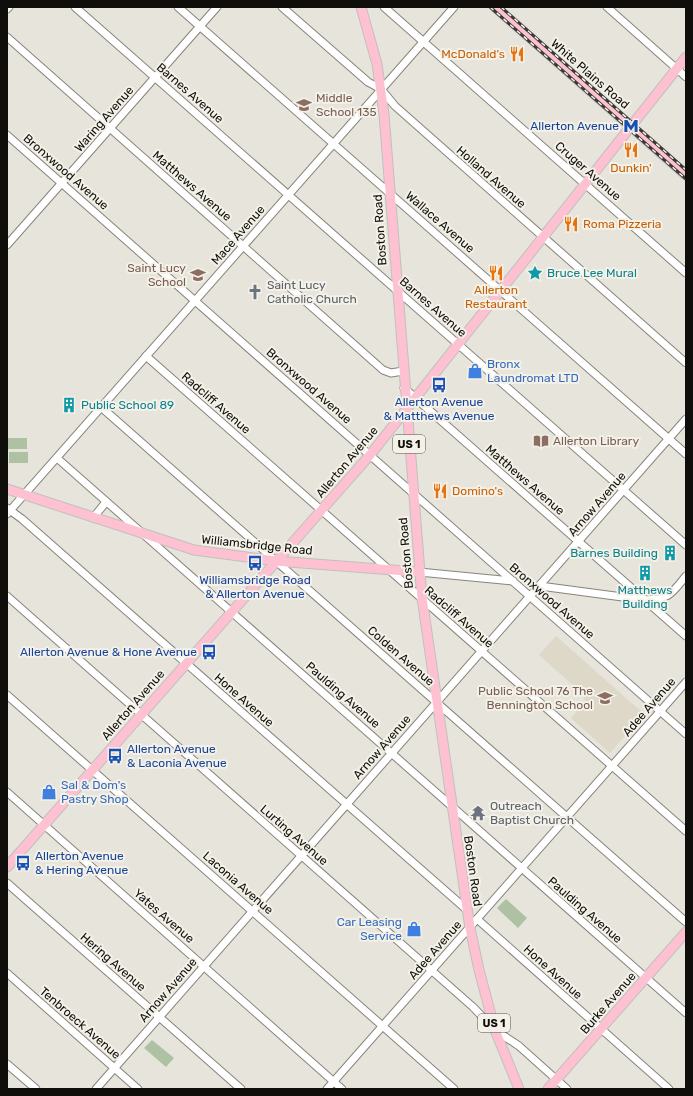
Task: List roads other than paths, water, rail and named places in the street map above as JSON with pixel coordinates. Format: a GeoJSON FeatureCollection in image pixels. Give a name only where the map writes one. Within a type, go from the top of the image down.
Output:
{"type":"FeatureCollection","features":[{"type":"Feature","properties":{"kind":"main road","name":"Boston Road"},"geometry":{"type":"LineString","coordinates":[[361,7],[377,64],[381,89],[419,572],[451,807],[466,909],[479,970],[495,1030],[519,1089]]}},
{"type":"Feature","properties":{"kind":"main road","name":"White Plains Road"},"geometry":{"type":"LineString","coordinates":[[495,7],[686,175]]}},
{"type":"Feature","properties":{"kind":"main road","name":"Allerton Avenue"},"geometry":{"type":"LineString","coordinates":[[7,867],[370,455],[686,56]]}},
{"type":"Feature","properties":{"kind":"main road","name":"Williamsbridge Road"},"geometry":{"type":"LineString","coordinates":[[7,489],[23,496],[194,550],[276,561],[387,568],[419,572]]}},
{"type":"Feature","properties":{"kind":"main road","name":"Burke Avenue"},"geometry":{"type":"LineString","coordinates":[[548,1089],[686,932]]}},
{"type":"Feature","properties":{"kind":"street","name":"Barnes Avenue"},"geometry":{"type":"LineString","coordinates":[[75,7],[686,545]]}},
{"type":"Feature","properties":{"kind":"street","name":"Wallace Avenue"},"geometry":{"type":"LineString","coordinates":[[178,7],[686,454]]}},
{"type":"Feature","properties":{"kind":"street","name":"Waring Avenue"},"geometry":{"type":"LineString","coordinates":[[7,245],[217,7]]}},
{"type":"Feature","properties":{"kind":"street","name":"Holland Avenue"},"geometry":{"type":"LineString","coordinates":[[282,7],[368,82],[381,89],[395,106],[686,363]]}},
{"type":"Feature","properties":{"kind":"street","name":"Cruger Avenue"},"geometry":{"type":"LineString","coordinates":[[384,7],[686,272]]}},
{"type":"Feature","properties":{"kind":"street","name":"Mace Avenue"},"geometry":{"type":"LineString","coordinates":[[8,511],[57,458],[454,7]]}},
{"type":"Feature","properties":{"kind":"street"},"geometry":{"type":"LineString","coordinates":[[607,7],[686,77]]}},
{"type":"Feature","properties":{"kind":"street","name":"Matthews Avenue"},"geometry":{"type":"LineString","coordinates":[[7,38],[383,370],[391,373],[403,371]]}},
{"type":"Feature","properties":{"kind":"street","name":"Bronxwood Avenue"},"geometry":{"type":"LineString","coordinates":[[7,135],[686,734]]}},
{"type":"Feature","properties":{"kind":"street","name":"Radcliff Avenue"},"geometry":{"type":"LineString","coordinates":[[146,356],[686,831]]}},
{"type":"Feature","properties":{"kind":"street","name":"Matthews Avenue"},"geometry":{"type":"LineString","coordinates":[[404,388],[686,636]]}},
{"type":"Feature","properties":{"kind":"street","name":"Colden Avenue"},"geometry":{"type":"LineString","coordinates":[[102,407],[686,922]]}},
{"type":"Feature","properties":{"kind":"street","name":"Arnow Avenue"},"geometry":{"type":"LineString","coordinates":[[96,1089],[686,419]]}},
{"type":"Feature","properties":{"kind":"street","name":"Paulding Avenue"},"geometry":{"type":"LineString","coordinates":[[57,458],[686,1013]]}},
{"type":"Feature","properties":{"kind":"street"},"geometry":{"type":"LineString","coordinates":[[93,518],[106,502]]}},
{"type":"Feature","properties":{"kind":"street","name":"Hone Avenue"},"geometry":{"type":"LineString","coordinates":[[8,511],[22,519],[466,909]]}},
{"type":"Feature","properties":{"kind":"street","name":"Williamsbridge Road"},"geometry":{"type":"LineString","coordinates":[[419,572],[514,581]]}},
{"type":"Feature","properties":{"kind":"street"},"geometry":{"type":"LineString","coordinates":[[540,586],[645,600],[662,599],[672,593],[686,576]]}},
{"type":"Feature","properties":{"kind":"street","name":"Lurting Avenue"},"geometry":{"type":"LineString","coordinates":[[7,596],[432,970],[473,1007],[495,1030],[519,1046],[567,1089]]}},
{"type":"Feature","properties":{"kind":"street","name":"Adee Avenue"},"geometry":{"type":"LineString","coordinates":[[327,1089],[686,682]]}},
{"type":"Feature","properties":{"kind":"street","name":"Laconia Avenue"},"geometry":{"type":"LineString","coordinates":[[7,695],[93,769],[454,1089]]}},
{"type":"Feature","properties":{"kind":"street","name":"Yates Avenue"},"geometry":{"type":"LineString","coordinates":[[7,792],[342,1089]]}},
{"type":"Feature","properties":{"kind":"street","name":"Hering Avenue"},"geometry":{"type":"LineString","coordinates":[[7,883],[241,1089]]}},
{"type":"Feature","properties":{"kind":"street","name":"Hone Avenue"},"geometry":{"type":"LineString","coordinates":[[477,919],[669,1089]]}},
{"type":"Feature","properties":{"kind":"street","name":"Tenbroeck Avenue"},"geometry":{"type":"LineString","coordinates":[[7,973],[138,1089]]}},
{"type":"Feature","properties":{"kind":"street"},"geometry":{"type":"LineString","coordinates":[[7,1064],[36,1089]]}},
{"type":"Feature","properties":{"kind":"railway"},"geometry":{"type":"LineString","coordinates":[[490,7],[686,179]]}},
{"type":"Feature","properties":{"kind":"railway"},"geometry":{"type":"LineString","coordinates":[[501,7],[686,170]]}},
{"type":"Feature","properties":{"kind":"place","name":"McDonald's"},"geometry":{"type":"Point","coordinates":[517,54]}},
{"type":"Feature","properties":{"kind":"place","name":"Middle School 135"},"geometry":{"type":"Point","coordinates":[304,105]}},
{"type":"Feature","properties":{"kind":"place","name":"Allerton Avenue"},"geometry":{"type":"Point","coordinates":[631,126]}},
{"type":"Feature","properties":{"kind":"place","name":"Dunkin'"},"geometry":{"type":"Point","coordinates":[631,150]}},
{"type":"Feature","properties":{"kind":"place","name":"Roma Pizzeria"},"geometry":{"type":"Point","coordinates":[571,224]}},
{"type":"Feature","properties":{"kind":"place","name":"Allerton Restaurant"},"geometry":{"type":"Point","coordinates":[496,273]}},
{"type":"Feature","properties":{"kind":"place","name":"Bruce Lee Mural"},"geometry":{"type":"Point","coordinates":[535,273]}},
{"type":"Feature","properties":{"kind":"place","name":"Saint Lucy School"},"geometry":{"type":"Point","coordinates":[198,275]}},
{"type":"Feature","properties":{"kind":"place","name":"Saint Lucy Catholic Church"},"geometry":{"type":"Point","coordinates":[255,292]}},
{"type":"Feature","properties":{"kind":"place","name":"Bronx Laundromat LTD"},"geometry":{"type":"Point","coordinates":[475,371]}},
{"type":"Feature","properties":{"kind":"place","name":"Allerton Avenue & Matthews Avenue"},"geometry":{"type":"Point","coordinates":[439,385]}},
{"type":"Feature","properties":{"kind":"place","name":"Public School 89"},"geometry":{"type":"Point","coordinates":[69,405]}},
{"type":"Feature","properties":{"kind":"place","name":"Allerton Library"},"geometry":{"type":"Point","coordinates":[541,441]}},
{"type":"Feature","properties":{"kind":"place","name":"Domino's"},"geometry":{"type":"Point","coordinates":[440,491]}},
{"type":"Feature","properties":{"kind":"place","name":"Barnes Building"},"geometry":{"type":"Point","coordinates":[670,553]}},
{"type":"Feature","properties":{"kind":"place","name":"Williamsbridge Road & Allerton Avenue"},"geometry":{"type":"Point","coordinates":[255,563]}},
{"type":"Feature","properties":{"kind":"place","name":"Matthews Building"},"geometry":{"type":"Point","coordinates":[645,573]}},
{"type":"Feature","properties":{"kind":"place","name":"Allerton Avenue & Hone Avenue"},"geometry":{"type":"Point","coordinates":[209,652]}},
{"type":"Feature","properties":{"kind":"place","name":"Public School 76 The Bennington School"},"geometry":{"type":"Point","coordinates":[605,698]}},
{"type":"Feature","properties":{"kind":"place","name":"Allerton Avenue & Laconia Avenue"},"geometry":{"type":"Point","coordinates":[115,756]}},
{"type":"Feature","properties":{"kind":"place","name":"Sal & Dom's Pastry Shop"},"geometry":{"type":"Point","coordinates":[49,792]}},
{"type":"Feature","properties":{"kind":"place","name":"Outreach Baptist Church"},"geometry":{"type":"Point","coordinates":[478,813]}},
{"type":"Feature","properties":{"kind":"place","name":"Allerton Avenue & Hering Avenue"},"geometry":{"type":"Point","coordinates":[23,863]}},
{"type":"Feature","properties":{"kind":"place","name":"Car Leasing Service"},"geometry":{"type":"Point","coordinates":[414,929]}}]}
